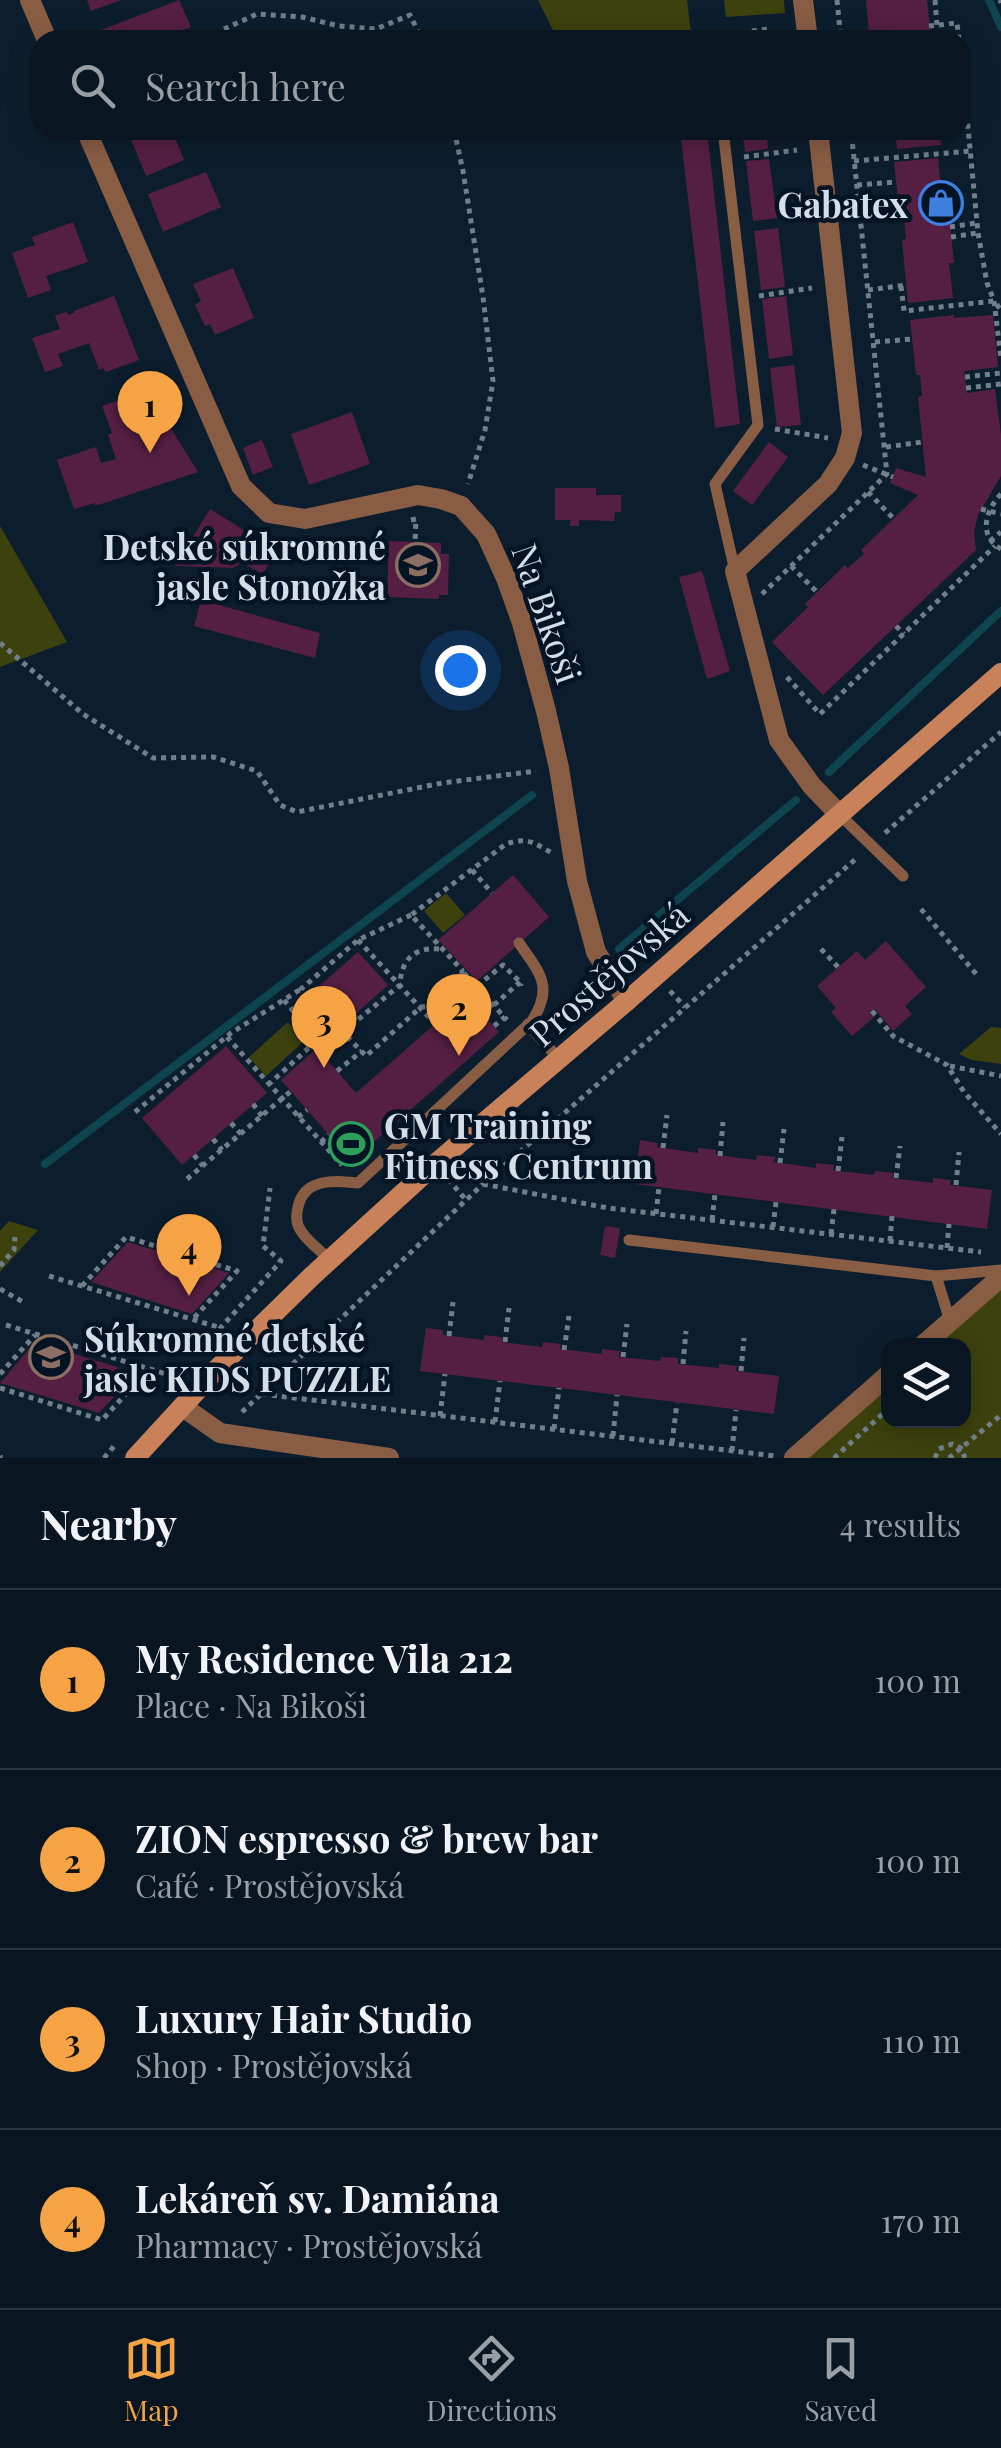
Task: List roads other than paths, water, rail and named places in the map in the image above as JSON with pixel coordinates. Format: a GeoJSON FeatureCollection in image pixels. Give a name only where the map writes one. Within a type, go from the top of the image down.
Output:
{"type":"FeatureCollection","features":[{"type":"Feature","properties":{"kind":"street"},"geometry":{"type":"LineString","coordinates":[[30,0],[43,30]]}},
{"type":"Feature","properties":{"kind":"street"},"geometry":{"type":"LineString","coordinates":[[804,0],[807,30]]}},
{"type":"Feature","properties":{"kind":"street","name":"Na Bikoši"},"geometry":{"type":"LineString","coordinates":[[90,140],[241,486],[269,513],[305,519],[418,496],[441,498],[461,506],[486,534],[522,623],[542,693],[575,868],[596,952],[627,1001]]}},
{"type":"Feature","properties":{"kind":"street"},"geometry":{"type":"LineString","coordinates":[[819,140],[852,433],[845,458],[828,484],[735,571],[779,740],[838,814]]}},
{"type":"Feature","properties":{"kind":"street","name":"Prostějovská"},"geometry":{"type":"LineString","coordinates":[[136,1458],[228,1359],[435,1164],[1001,672]]}},
{"type":"Feature","properties":{"kind":"street"},"geometry":{"type":"LineString","coordinates":[[931,1338],[1001,1274]]}},
{"type":"Feature","properties":{"kind":"street"},"geometry":{"type":"LineString","coordinates":[[786,1457],[881,1381]]}},
{"type":"Feature","properties":{"kind":"street"},"geometry":{"type":"LineString","coordinates":[[183,1406],[220,1433],[388,1458]]}},
{"type":"Feature","properties":{"kind":"lane"},"geometry":{"type":"LineString","coordinates":[[725,140],[758,425],[715,484],[735,571]]}},
{"type":"Feature","properties":{"kind":"lane"},"geometry":{"type":"LineString","coordinates":[[838,814],[903,876]]}},
{"type":"Feature","properties":{"kind":"lane","name":"Prostějovská"},"geometry":{"type":"LineString","coordinates":[[330,1260],[300,1230],[298,1204],[309,1188],[320,1182],[358,1183],[528,1024],[542,1006],[545,991],[536,967],[519,943]]}},
{"type":"Feature","properties":{"kind":"lane"},"geometry":{"type":"LineString","coordinates":[[528,1024],[559,1059]]}},
{"type":"Feature","properties":{"kind":"lane"},"geometry":{"type":"LineString","coordinates":[[629,1240],[936,1276],[1001,1274]]}},
{"type":"Feature","properties":{"kind":"lane"},"geometry":{"type":"LineString","coordinates":[[936,1276],[950,1321]]}},
{"type":"Feature","properties":{"kind":"waterway"},"geometry":{"type":"LineString","coordinates":[[989,0],[1001,27]]}},
{"type":"Feature","properties":{"kind":"waterway"},"geometry":{"type":"LineString","coordinates":[[829,772],[1001,611]]}},
{"type":"Feature","properties":{"kind":"waterway"},"geometry":{"type":"LineString","coordinates":[[45,1164],[532,795]]}},
{"type":"Feature","properties":{"kind":"waterway"},"geometry":{"type":"LineString","coordinates":[[619,949],[796,800]]}},
{"type":"Feature","properties":{"kind":"place","name":"Gabatex"},"geometry":{"type":"Point","coordinates":[941,203]}},
{"type":"Feature","properties":{"kind":"place","name":"My Residence Vila 212"},"geometry":{"type":"Point","coordinates":[150,453]}},
{"type":"Feature","properties":{"kind":"place","name":"Detské súkromné jasle Stonožka"},"geometry":{"type":"Point","coordinates":[418,565]}},
{"type":"Feature","properties":{"kind":"place","name":"ZION espresso & brew bar"},"geometry":{"type":"Point","coordinates":[459,1056]}},
{"type":"Feature","properties":{"kind":"place","name":"Luxury Hair Studio"},"geometry":{"type":"Point","coordinates":[324,1068]}},
{"type":"Feature","properties":{"kind":"place","name":"GM Training Fitness Centrum"},"geometry":{"type":"Point","coordinates":[351,1144]}},
{"type":"Feature","properties":{"kind":"place","name":"Lekáreň sv. Damiána"},"geometry":{"type":"Point","coordinates":[189,1296]}},
{"type":"Feature","properties":{"kind":"place","name":"Súkromné detské jasle KIDS PUZZLE"},"geometry":{"type":"Point","coordinates":[51,1357]}}]}
